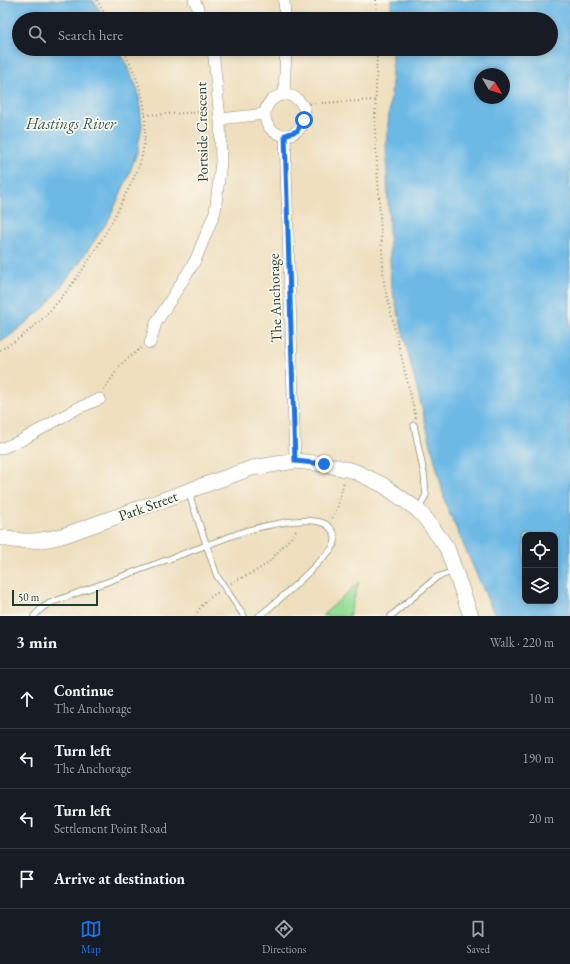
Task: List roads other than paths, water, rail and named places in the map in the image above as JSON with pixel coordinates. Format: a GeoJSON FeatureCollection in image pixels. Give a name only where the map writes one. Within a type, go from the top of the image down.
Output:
{"type":"FeatureCollection","features":[{"type":"Feature","properties":{"kind":"street"},"geometry":{"type":"LineString","coordinates":[[194,0],[200,12]]}},
{"type":"Feature","properties":{"kind":"street"},"geometry":{"type":"LineString","coordinates":[[284,0],[285,12]]}},
{"type":"Feature","properties":{"kind":"street","name":"Portside Crescent"},"geometry":{"type":"LineString","coordinates":[[150,343],[156,323],[195,261],[215,212],[221,162],[220,120],[214,56]]}},
{"type":"Feature","properties":{"kind":"street"},"geometry":{"type":"LineString","coordinates":[[284,95],[286,56]]}},
{"type":"Feature","properties":{"kind":"street"},"geometry":{"type":"LineString","coordinates":[[284,95],[296,98],[302,104],[305,114],[301,126],[297,131],[285,135],[279,134],[269,127],[265,114],[269,103],[273,99],[284,95]]}},
{"type":"Feature","properties":{"kind":"street"},"geometry":{"type":"LineString","coordinates":[[220,120],[265,114]]}},
{"type":"Feature","properties":{"kind":"street","name":"The Anchorage"},"geometry":{"type":"LineString","coordinates":[[285,135],[295,461]]}},
{"type":"Feature","properties":{"kind":"street"},"geometry":{"type":"LineString","coordinates":[[0,449],[20,441],[78,408],[100,399]]}},
{"type":"Feature","properties":{"kind":"street","name":"Park Street"},"geometry":{"type":"LineString","coordinates":[[0,537],[27,542],[45,540],[65,535],[252,468],[295,461],[324,464],[354,471],[368,477],[383,485],[418,510],[430,523],[447,548],[469,615]]}},
{"type":"Feature","properties":{"kind":"lane"},"geometry":{"type":"LineString","coordinates":[[414,425],[424,474],[426,495],[418,510]]}},
{"type":"Feature","properties":{"kind":"lane"},"geometry":{"type":"LineString","coordinates":[[188,491],[217,576],[244,616]]}},
{"type":"Feature","properties":{"kind":"lane"},"geometry":{"type":"LineString","coordinates":[[34,616],[50,603],[245,531],[270,525],[297,522],[320,522],[327,525],[336,539],[328,553],[290,590],[259,616]]}},
{"type":"Feature","properties":{"kind":"lane"},"geometry":{"type":"LineString","coordinates":[[391,616],[437,577],[455,570]]}},
{"type":"Feature","properties":{"kind":"water","name":"Hastings River"},"geometry":{"type":"Polygon","coordinates":[[[0,0],[93,0],[101,12],[12,12],[12,56],[122,56],[138,90],[142,125],[137,152],[128,177],[109,219],[77,266],[45,307],[7,338],[0,341],[0,0]]]}},
{"type":"Feature","properties":{"kind":"water"},"geometry":{"type":"Polygon","coordinates":[[[391,0],[570,0],[570,616],[495,616],[446,505],[391,284],[386,144],[392,85],[392,56],[558,56],[558,12],[391,12],[391,0]]]}}]}
